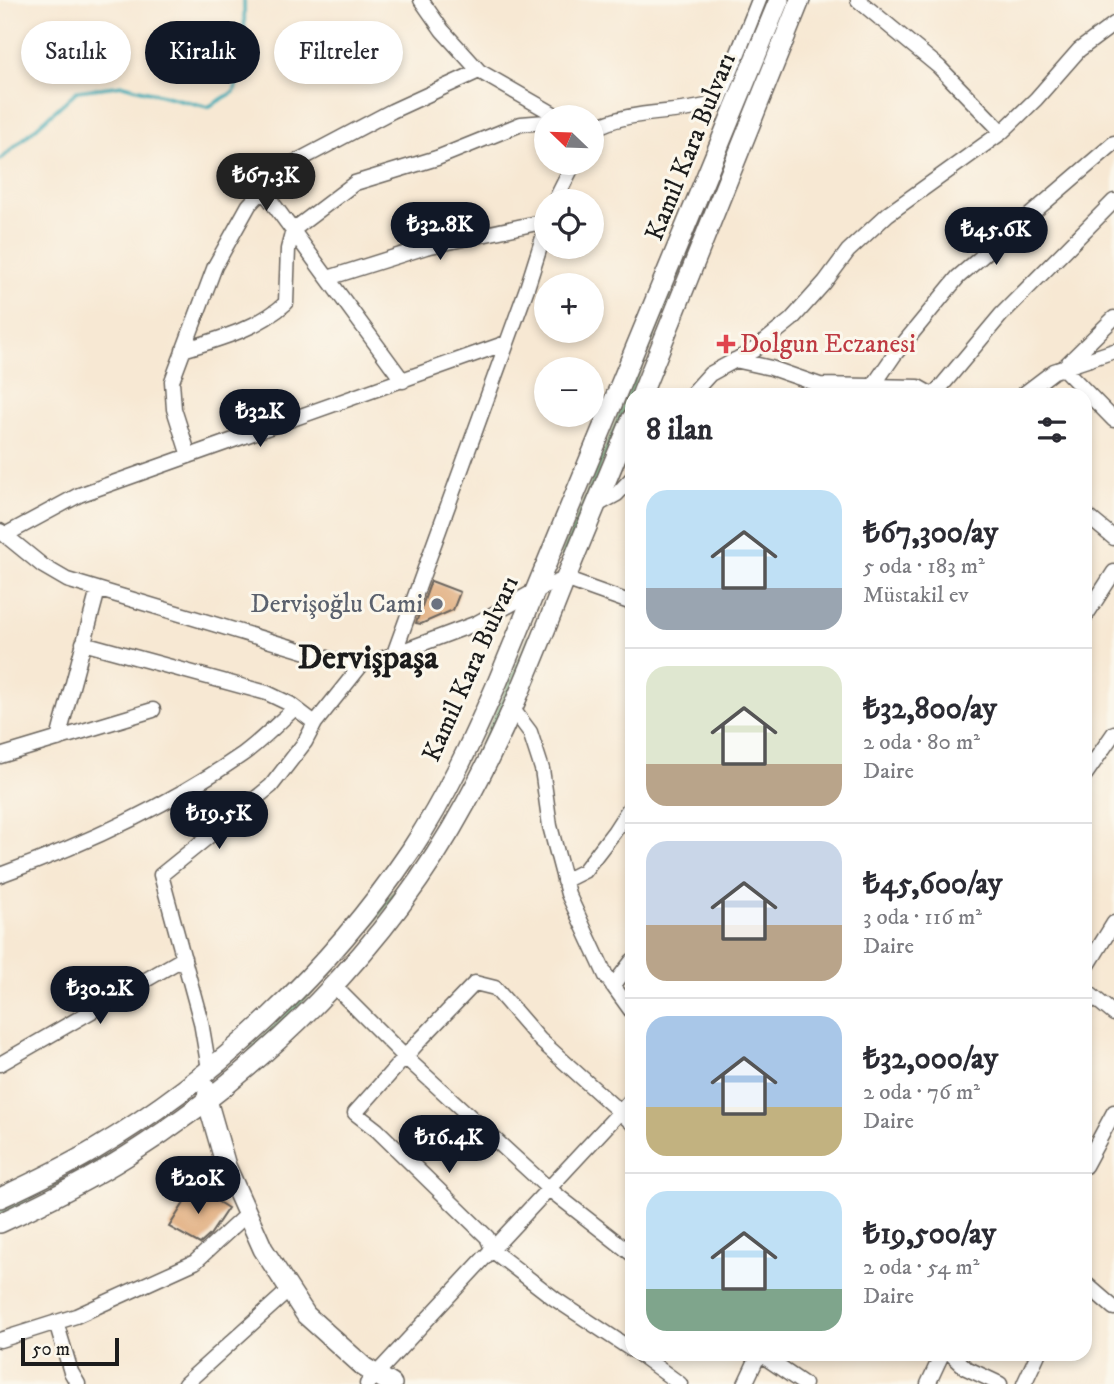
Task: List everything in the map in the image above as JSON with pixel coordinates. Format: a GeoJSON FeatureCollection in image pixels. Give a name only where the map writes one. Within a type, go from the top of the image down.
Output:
{"type":"FeatureCollection","features":[{"type":"Feature","properties":{"kind":"main road","name":"Kamil Kara Bulvarı"},"geometry":{"type":"LineString","coordinates":[[0,1199],[94,1150],[164,1104],[263,1023],[325,958],[376,898],[412,848],[466,752],[779,0]]}},
{"type":"Feature","properties":{"kind":"main road","name":"Kamil Kara Bulvarı"},"geometry":{"type":"LineString","coordinates":[[644,388],[800,0]]}},
{"type":"Feature","properties":{"kind":"main road","name":"Kamil Kara Bulvarı"},"geometry":{"type":"LineString","coordinates":[[0,1223],[62,1194],[126,1157],[207,1100],[271,1048],[333,985],[387,921],[436,854],[478,781],[518,698],[625,435]]}},
{"type":"Feature","properties":{"kind":"main road"},"geometry":{"type":"LineString","coordinates":[[209,1069],[207,1100],[226,1166],[263,1249],[306,1315],[364,1367],[371,1379],[392,1384]]}},
{"type":"Feature","properties":{"kind":"street"},"geometry":{"type":"LineString","coordinates":[[421,0],[442,30],[479,71],[538,105]]}},
{"type":"Feature","properties":{"kind":"street"},"geometry":{"type":"LineString","coordinates":[[604,124],[624,116],[697,110],[718,103],[759,0]]}},
{"type":"Feature","properties":{"kind":"street"},"geometry":{"type":"LineString","coordinates":[[858,0],[939,66],[1002,132]]}},
{"type":"Feature","properties":{"kind":"street"},"geometry":{"type":"LineString","coordinates":[[697,388],[710,374],[754,350],[791,320],[848,251],[888,214],[1002,132],[1036,99],[1079,50],[1114,24]]}},
{"type":"Feature","properties":{"kind":"street"},"geometry":{"type":"LineString","coordinates":[[189,456],[174,409],[172,381],[215,266],[249,205],[284,168],[391,111],[479,71]]}},
{"type":"Feature","properties":{"kind":"street"},"geometry":{"type":"LineString","coordinates":[[183,350],[240,333],[286,303],[288,248],[293,230],[355,183],[437,158],[521,124],[534,123]]}},
{"type":"Feature","properties":{"kind":"street"},"geometry":{"type":"LineString","coordinates":[[874,388],[958,277],[1114,143]]}},
{"type":"Feature","properties":{"kind":"street"},"geometry":{"type":"LineString","coordinates":[[263,190],[403,381]]}},
{"type":"Feature","properties":{"kind":"street"},"geometry":{"type":"LineString","coordinates":[[941,388],[1001,315],[1114,201]]}},
{"type":"Feature","properties":{"kind":"street"},"geometry":{"type":"LineString","coordinates":[[328,278],[426,247],[534,223]]}},
{"type":"Feature","properties":{"kind":"street"},"geometry":{"type":"LineString","coordinates":[[394,654],[535,259]]}},
{"type":"Feature","properties":{"kind":"street"},"geometry":{"type":"LineString","coordinates":[[1063,368],[1114,318]]}},
{"type":"Feature","properties":{"kind":"street"},"geometry":{"type":"LineString","coordinates":[[506,344],[79,495],[2,533],[43,566],[67,580],[347,664],[376,661],[477,623],[535,591],[565,579],[625,600]]}},
{"type":"Feature","properties":{"kind":"street"},"geometry":{"type":"LineString","coordinates":[[1032,388],[1054,371],[1114,351]]}},
{"type":"Feature","properties":{"kind":"street"},"geometry":{"type":"LineString","coordinates":[[735,360],[771,368],[814,388]]}},
{"type":"Feature","properties":{"kind":"street"},"geometry":{"type":"LineString","coordinates":[[1063,368],[1083,388]]}},
{"type":"Feature","properties":{"kind":"street"},"geometry":{"type":"LineString","coordinates":[[1092,397],[1114,419]]}},
{"type":"Feature","properties":{"kind":"street"},"geometry":{"type":"LineString","coordinates":[[595,506],[618,494],[625,486]]}},
{"type":"Feature","properties":{"kind":"street"},"geometry":{"type":"LineString","coordinates":[[1092,520],[1114,538]]}},
{"type":"Feature","properties":{"kind":"street"},"geometry":{"type":"LineString","coordinates":[[1092,606],[1114,572]]}},
{"type":"Feature","properties":{"kind":"street"},"geometry":{"type":"LineString","coordinates":[[58,739],[98,590]]}},
{"type":"Feature","properties":{"kind":"street"},"geometry":{"type":"LineString","coordinates":[[83,643],[267,693],[315,723]]}},
{"type":"Feature","properties":{"kind":"street"},"geometry":{"type":"LineString","coordinates":[[209,1069],[201,1022],[161,876],[271,786],[305,742],[315,723],[363,663]]}},
{"type":"Feature","properties":{"kind":"street"},"geometry":{"type":"LineString","coordinates":[[512,708],[530,732],[542,769],[550,826],[564,881],[606,976],[625,1002]]}},
{"type":"Feature","properties":{"kind":"street"},"geometry":{"type":"LineString","coordinates":[[0,875],[60,853],[138,818],[244,753],[295,709]]}},
{"type":"Feature","properties":{"kind":"street"},"geometry":{"type":"LineString","coordinates":[[0,756],[153,710]]}},
{"type":"Feature","properties":{"kind":"street"},"geometry":{"type":"LineString","coordinates":[[1092,765],[1114,733]]}},
{"type":"Feature","properties":{"kind":"street"},"geometry":{"type":"LineString","coordinates":[[564,881],[584,871],[625,815]]}},
{"type":"Feature","properties":{"kind":"street"},"geometry":{"type":"LineString","coordinates":[[1092,959],[1114,923]]}},
{"type":"Feature","properties":{"kind":"street"},"geometry":{"type":"LineString","coordinates":[[0,1064],[184,958]]}},
{"type":"Feature","properties":{"kind":"street"},"geometry":{"type":"LineString","coordinates":[[613,986],[625,970]]}},
{"type":"Feature","properties":{"kind":"street"},"geometry":{"type":"LineString","coordinates":[[625,1117],[540,1040],[495,988],[475,983],[355,1113],[377,1130],[487,1237],[493,1251],[555,1299],[625,1345]]}},
{"type":"Feature","properties":{"kind":"street"},"geometry":{"type":"LineString","coordinates":[[333,985],[405,1057],[550,1189],[625,1248]]}},
{"type":"Feature","properties":{"kind":"street"},"geometry":{"type":"LineString","coordinates":[[1092,996],[1114,1014]]}},
{"type":"Feature","properties":{"kind":"street"},"geometry":{"type":"LineString","coordinates":[[371,1379],[625,1107]]}},
{"type":"Feature","properties":{"kind":"street"},"geometry":{"type":"LineString","coordinates":[[1092,1153],[1114,1112]]}},
{"type":"Feature","properties":{"kind":"street"},"geometry":{"type":"LineString","coordinates":[[0,1340],[76,1316],[195,1262],[247,1214]]}},
{"type":"Feature","properties":{"kind":"street"},"geometry":{"type":"LineString","coordinates":[[1092,1289],[1114,1308]]}},
{"type":"Feature","properties":{"kind":"street"},"geometry":{"type":"LineString","coordinates":[[186,1384],[289,1290]]}},
{"type":"Feature","properties":{"kind":"street"},"geometry":{"type":"LineString","coordinates":[[55,1322],[73,1382]]}},
{"type":"Feature","properties":{"kind":"street"},"geometry":{"type":"LineString","coordinates":[[649,1361],[680,1384]]}},
{"type":"Feature","properties":{"kind":"street"},"geometry":{"type":"LineString","coordinates":[[745,1384],[756,1361]]}},
{"type":"Feature","properties":{"kind":"street"},"geometry":{"type":"LineString","coordinates":[[770,1361],[804,1384]]}},
{"type":"Feature","properties":{"kind":"street"},"geometry":{"type":"LineString","coordinates":[[928,1384],[939,1361]]}},
{"type":"Feature","properties":{"kind":"street"},"geometry":{"type":"LineString","coordinates":[[958,1361],[966,1368],[1000,1384]]}},
{"type":"Feature","properties":{"kind":"street"},"geometry":{"type":"LineString","coordinates":[[1024,1384],[1035,1361]]}},
{"type":"Feature","properties":{"kind":"green space"},"geometry":{"type":"Polygon","coordinates":[[[788,0],[791,0],[633,388],[630,388],[788,0]]]}},
{"type":"Feature","properties":{"kind":"green space"},"geometry":{"type":"Polygon","coordinates":[[[625,399],[625,408],[564,558],[561,556],[625,399]]]}},
{"type":"Feature","properties":{"kind":"green space"},"geometry":{"type":"Polygon","coordinates":[[[529,636],[532,637],[480,756],[456,803],[423,857],[355,945],[305,1000],[252,1052],[249,1049],[356,939],[425,847],[468,771],[529,636]]]}},
{"type":"Feature","properties":{"kind":"green space"},"geometry":{"type":"Polygon","coordinates":[[[180,1105],[182,1107],[91,1169],[0,1215],[0,1211],[115,1149],[180,1105]]]}},
{"type":"Feature","properties":{"kind":"building","name":"Dervişoğlu Cami"},"geometry":{"type":"Polygon","coordinates":[[[431,581],[460,592],[453,610],[421,624],[416,623],[431,581]]]}},
{"type":"Feature","properties":{"kind":"building"},"geometry":{"type":"Polygon","coordinates":[[[194,1187],[228,1208],[210,1235],[200,1244],[169,1227],[194,1187]]]}},
{"type":"Feature","properties":{"kind":"waterway"},"geometry":{"type":"LineString","coordinates":[[0,160],[77,91],[123,85],[208,107],[234,92],[245,61],[244,0]]}},
{"type":"Feature","properties":{"kind":"place","name":"Dolgun Eczanesi"},"geometry":{"type":"Point","coordinates":[726,344]}},
{"type":"Feature","properties":{"kind":"place","name":"Dervişoğlu Cami"},"geometry":{"type":"Point","coordinates":[437,604]}},
{"type":"Feature","properties":{"kind":"district","name":"Dervişpaşa"},"geometry":{"type":"Point","coordinates":[368,658]}}]}
